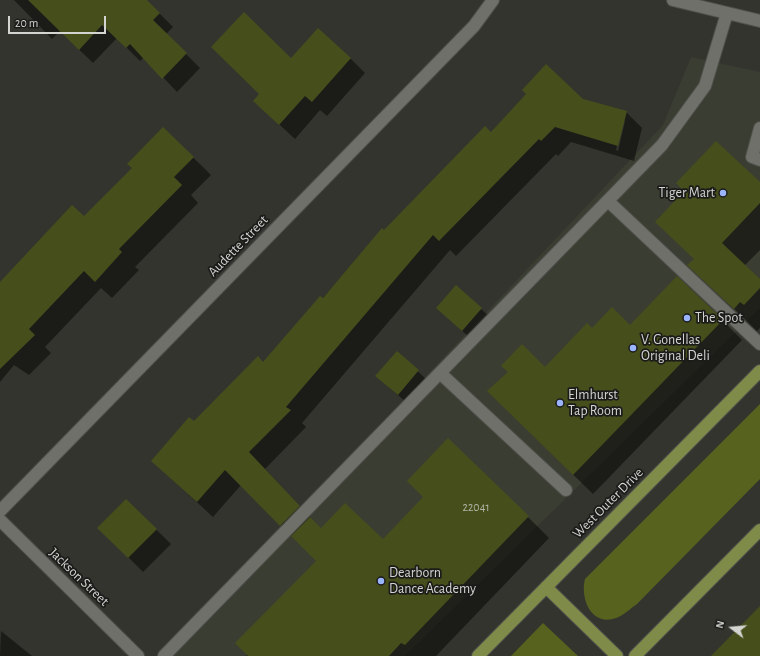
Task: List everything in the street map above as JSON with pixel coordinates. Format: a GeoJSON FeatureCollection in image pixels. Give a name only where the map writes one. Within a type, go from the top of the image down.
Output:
{"type":"FeatureCollection","features":[{"type":"Feature","properties":{"kind":"main road","name":"West Outer Drive"},"geometry":{"type":"LineString","coordinates":[[478,656],[760,371]]}},
{"type":"Feature","properties":{"kind":"main road"},"geometry":{"type":"LineString","coordinates":[[636,656],[760,530]]}},
{"type":"Feature","properties":{"kind":"main road"},"geometry":{"type":"LineString","coordinates":[[546,587],[617,656]]}},
{"type":"Feature","properties":{"kind":"street","name":"Audette Street"},"geometry":{"type":"LineString","coordinates":[[0,511],[474,26],[493,0]]}},
{"type":"Feature","properties":{"kind":"street"},"geometry":{"type":"LineString","coordinates":[[673,0],[760,21]]}},
{"type":"Feature","properties":{"kind":"street"},"geometry":{"type":"LineString","coordinates":[[164,656],[662,145],[705,86],[727,13]]}},
{"type":"Feature","properties":{"kind":"street"},"geometry":{"type":"LineString","coordinates":[[760,128],[752,157],[760,160]]}},
{"type":"Feature","properties":{"kind":"street"},"geometry":{"type":"LineString","coordinates":[[608,201],[760,344]]}},
{"type":"Feature","properties":{"kind":"street"},"geometry":{"type":"LineString","coordinates":[[440,373],[566,490]]}},
{"type":"Feature","properties":{"kind":"street","name":"Jackson Street"},"geometry":{"type":"LineString","coordinates":[[0,520],[138,656]]}},
{"type":"Feature","properties":{"kind":"shaded area"},"geometry":{"type":"Polygon","coordinates":[[[691,57],[760,72],[760,308],[405,656],[162,656],[663,125],[691,57]]]}},
{"type":"Feature","properties":{"kind":"green space"},"geometry":{"type":"Polygon","coordinates":[[[760,404],[760,479],[637,604],[616,618],[607,620],[594,615],[589,609],[584,594],[585,579],[760,404]]]}},
{"type":"Feature","properties":{"kind":"green space"},"geometry":{"type":"Polygon","coordinates":[[[543,623],[578,656],[511,656],[543,623]]]}},
{"type":"Feature","properties":{"kind":"building"},"geometry":{"type":"Polygon","coordinates":[[[28,0],[147,0],[160,13],[153,20],[187,53],[162,79],[130,44],[126,48],[102,25],[79,50],[28,0]]]}},
{"type":"Feature","properties":{"kind":"building"},"geometry":{"type":"Polygon","coordinates":[[[244,12],[291,58],[318,28],[351,58],[312,102],[305,96],[279,125],[253,101],[259,94],[211,47],[244,12]]]}},
{"type":"Feature","properties":{"kind":"building"},"geometry":{"type":"Polygon","coordinates":[[[546,64],[583,99],[627,111],[618,146],[555,127],[541,141],[539,139],[439,241],[433,235],[286,407],[291,410],[249,452],[300,506],[280,526],[225,470],[197,502],[151,461],[189,417],[194,421],[258,356],[263,362],[320,296],[323,298],[382,228],[384,230],[485,126],[491,132],[526,94],[522,90],[546,64]]]}},
{"type":"Feature","properties":{"kind":"building"},"geometry":{"type":"Polygon","coordinates":[[[163,127],[194,157],[174,177],[182,185],[119,249],[122,252],[95,282],[84,271],[29,329],[35,335],[0,369],[0,282],[72,205],[84,216],[132,168],[127,164],[163,127]]]}},
{"type":"Feature","properties":{"kind":"building"},"geometry":{"type":"Polygon","coordinates":[[[716,141],[760,182],[760,203],[722,243],[760,279],[760,288],[744,305],[740,302],[734,309],[687,265],[694,259],[655,222],[684,191],[676,183],[716,141]]]}},
{"type":"Feature","properties":{"kind":"building"},"geometry":{"type":"Polygon","coordinates":[[[677,276],[723,320],[573,475],[487,391],[508,372],[501,366],[522,344],[545,367],[587,323],[592,328],[612,307],[630,325],[677,276]]]}},
{"type":"Feature","properties":{"kind":"building"},"geometry":{"type":"Polygon","coordinates":[[[456,285],[482,308],[462,331],[436,308],[456,285]]]}},
{"type":"Feature","properties":{"kind":"building"},"geometry":{"type":"Polygon","coordinates":[[[397,351],[419,370],[398,395],[375,376],[397,351]]]}},
{"type":"Feature","properties":{"kind":"building"},"geometry":{"type":"Polygon","coordinates":[[[448,438],[529,516],[405,645],[401,643],[389,656],[248,656],[235,643],[316,561],[291,536],[310,517],[321,528],[345,503],[383,539],[423,497],[407,481],[448,438]]]}},
{"type":"Feature","properties":{"kind":"building"},"geometry":{"type":"Polygon","coordinates":[[[126,499],[157,529],[128,558],[97,528],[126,499]]]}},
{"type":"Feature","properties":{"kind":"building"},"geometry":{"type":"Polygon","coordinates":[[[760,606],[760,656],[711,656],[760,606]]]}},
{"type":"Feature","properties":{"kind":"place","name":"Tiger Mart"},"geometry":{"type":"Point","coordinates":[723,193]}},
{"type":"Feature","properties":{"kind":"place","name":"The Spot"},"geometry":{"type":"Point","coordinates":[687,318]}},
{"type":"Feature","properties":{"kind":"place","name":"V. Gonellas Original Deli"},"geometry":{"type":"Point","coordinates":[633,348]}},
{"type":"Feature","properties":{"kind":"place","name":"Elmhurst Tap Room"},"geometry":{"type":"Point","coordinates":[560,403]}},
{"type":"Feature","properties":{"kind":"place","name":"Dearborn Dance Academy"},"geometry":{"type":"Point","coordinates":[381,581]}}]}
